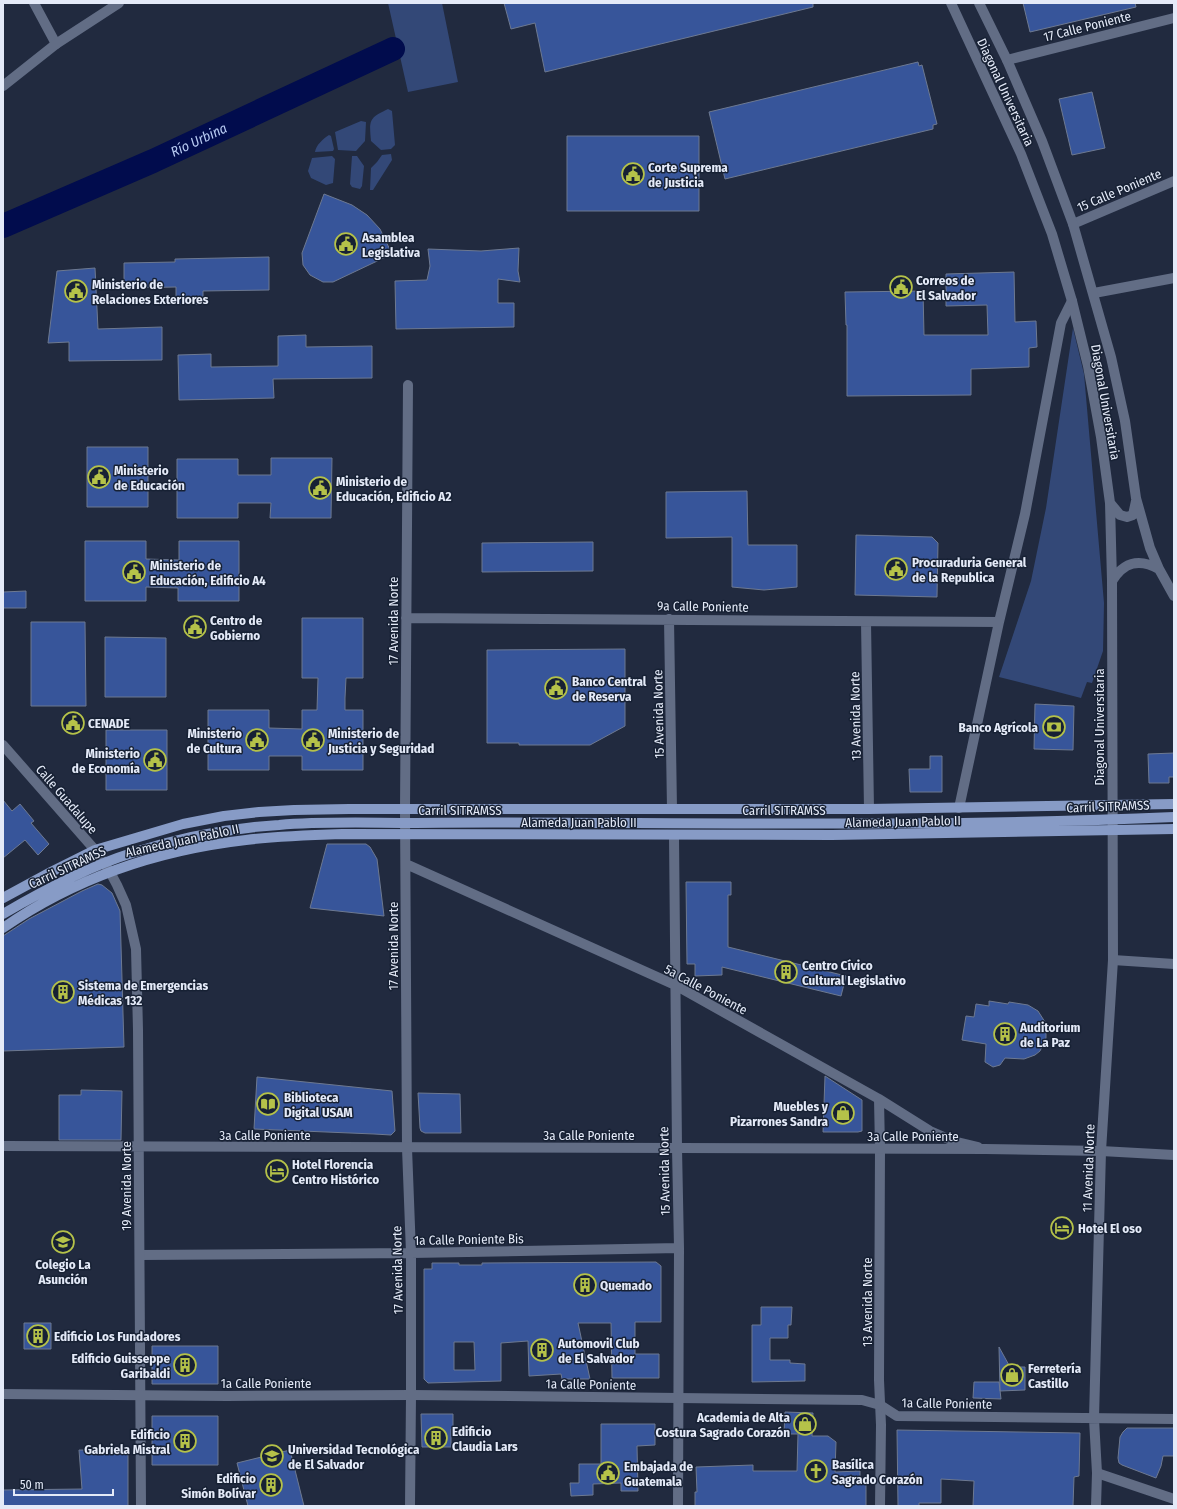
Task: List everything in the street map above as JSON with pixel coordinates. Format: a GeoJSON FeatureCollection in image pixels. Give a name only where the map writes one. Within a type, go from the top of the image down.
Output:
{"type":"FeatureCollection","features":[{"type":"Feature","properties":{"kind":"main road","name":"Alameda Juan Pablo II"},"geometry":{"type":"LineString","coordinates":[[3,898],[95,850],[183,824],[224,816],[294,810],[869,809],[1174,804]]}},
{"type":"Feature","properties":{"kind":"main road","name":"Carril SITRAMSS"},"geometry":{"type":"LineString","coordinates":[[3,914],[46,890],[107,867],[132,853],[163,844],[236,829],[278,825],[405,822],[866,824],[1112,820],[1174,817]]}},
{"type":"Feature","properties":{"kind":"main road","name":"Alameda Juan Pablo II"},"geometry":{"type":"LineString","coordinates":[[3,928],[19,917],[107,867],[247,839],[291,836],[840,835],[1174,829]]}},
{"type":"Feature","properties":{"kind":"street"},"geometry":{"type":"LineString","coordinates":[[34,3],[56,44]]}},
{"type":"Feature","properties":{"kind":"street"},"geometry":{"type":"LineString","coordinates":[[3,86],[56,44],[119,3]]}},
{"type":"Feature","properties":{"kind":"street","name":"Diagonal Universitaria"},"geometry":{"type":"LineString","coordinates":[[951,3],[1021,154],[1052,234],[1072,301],[1102,437],[1110,503],[1112,581],[1112,831]]}},
{"type":"Feature","properties":{"kind":"street","name":"Diagonal Universitaria"},"geometry":{"type":"LineString","coordinates":[[979,3],[1007,60],[1042,141],[1073,224],[1094,293],[1111,357],[1125,421],[1136,498],[1150,548],[1159,569],[1174,596]]}},
{"type":"Feature","properties":{"kind":"street","name":"17 Calle Poniente"},"geometry":{"type":"LineString","coordinates":[[1007,60],[1174,18]]}},
{"type":"Feature","properties":{"kind":"street","name":"15 Calle Poniente"},"geometry":{"type":"LineString","coordinates":[[1073,224],[1174,181]]}},
{"type":"Feature","properties":{"kind":"street"},"geometry":{"type":"LineString","coordinates":[[1094,293],[1174,278]]}},
{"type":"Feature","properties":{"kind":"street"},"geometry":{"type":"LineString","coordinates":[[960,808],[999,622],[1026,514],[1061,323],[1072,301]]}},
{"type":"Feature","properties":{"kind":"street","name":"17 Avenida Norte"},"geometry":{"type":"LineString","coordinates":[[408,385],[405,822],[407,1148],[411,1253],[412,1395],[410,1506]]}},
{"type":"Feature","properties":{"kind":"street"},"geometry":{"type":"LineString","coordinates":[[1110,503],[1120,515],[1127,517],[1133,514],[1136,498]]}},
{"type":"Feature","properties":{"kind":"street"},"geometry":{"type":"LineString","coordinates":[[1112,581],[1117,573],[1132,563],[1151,564],[1159,569]]}},
{"type":"Feature","properties":{"kind":"street","name":"9a Calle Poniente"},"geometry":{"type":"LineString","coordinates":[[406,618],[999,622]]}},
{"type":"Feature","properties":{"kind":"street","name":"15 Avenida Norte"},"geometry":{"type":"LineString","coordinates":[[669,619],[672,809]]}},
{"type":"Feature","properties":{"kind":"street","name":"13 Avenida Norte"},"geometry":{"type":"LineString","coordinates":[[866,622],[869,809]]}},
{"type":"Feature","properties":{"kind":"street","name":"Calle Guadalupe"},"geometry":{"type":"LineString","coordinates":[[3,745],[95,850],[107,867]]}},
{"type":"Feature","properties":{"kind":"street","name":"11 Avenida Norte"},"geometry":{"type":"LineString","coordinates":[[1096,1506],[1097,1473],[1094,1419],[1101,1151],[1113,960],[1112,831]]}},
{"type":"Feature","properties":{"kind":"street","name":"15 Avenida Norte"},"geometry":{"type":"LineString","coordinates":[[674,836],[679,1248],[678,1506]]}},
{"type":"Feature","properties":{"kind":"street","name":"5a Calle Poniente"},"geometry":{"type":"LineString","coordinates":[[406,864],[675,985],[879,1099],[930,1132],[953,1141],[985,1149]]}},
{"type":"Feature","properties":{"kind":"street","name":"19 Avenida Norte"},"geometry":{"type":"LineString","coordinates":[[107,867],[126,904],[136,949],[138,1030],[141,1506]]}},
{"type":"Feature","properties":{"kind":"street"},"geometry":{"type":"LineString","coordinates":[[1113,960],[1174,964]]}},
{"type":"Feature","properties":{"kind":"street","name":"13 Avenida Norte"},"geometry":{"type":"LineString","coordinates":[[879,1099],[880,1506]]}},
{"type":"Feature","properties":{"kind":"street","name":"3a Calle Poniente"},"geometry":{"type":"LineString","coordinates":[[3,1146],[139,1148],[985,1149],[1101,1151],[1174,1155]]}},
{"type":"Feature","properties":{"kind":"street","name":"1a Calle Poniente Bis"},"geometry":{"type":"LineString","coordinates":[[140,1255],[411,1253],[679,1248]]}},
{"type":"Feature","properties":{"kind":"street","name":"1a Calle Poniente"},"geometry":{"type":"LineString","coordinates":[[3,1394],[412,1395],[862,1400],[880,1405],[897,1416],[1174,1419]]}},
{"type":"Feature","properties":{"kind":"street"},"geometry":{"type":"LineString","coordinates":[[1097,1473],[1174,1499]]}},
{"type":"Feature","properties":{"kind":"shaded area"},"geometry":{"type":"Polygon","coordinates":[[[388,3],[442,3],[458,82],[408,92],[388,3]]]}},
{"type":"Feature","properties":{"kind":"shaded area"},"geometry":{"type":"Polygon","coordinates":[[[388,109],[392,111],[395,145],[391,149],[381,150],[371,141],[370,124],[377,115],[388,109]]]}},
{"type":"Feature","properties":{"kind":"shaded area"},"geometry":{"type":"Polygon","coordinates":[[[361,121],[366,122],[365,141],[356,151],[338,150],[335,132],[361,121]]]}},
{"type":"Feature","properties":{"kind":"shaded area"},"geometry":{"type":"Polygon","coordinates":[[[329,135],[331,136],[334,149],[333,151],[315,152],[322,140],[329,135]]]}},
{"type":"Feature","properties":{"kind":"shaded area"},"geometry":{"type":"Polygon","coordinates":[[[391,154],[392,160],[373,190],[370,190],[371,168],[382,155],[391,154]]]}},
{"type":"Feature","properties":{"kind":"shaded area"},"geometry":{"type":"Polygon","coordinates":[[[332,156],[335,159],[333,183],[326,185],[311,178],[308,171],[312,158],[332,156]]]}},
{"type":"Feature","properties":{"kind":"shaded area"},"geometry":{"type":"Polygon","coordinates":[[[352,156],[357,156],[364,166],[362,186],[360,189],[352,187],[350,184],[352,156]]]}},
{"type":"Feature","properties":{"kind":"shaded area"},"geometry":{"type":"Polygon","coordinates":[[[1073,328],[1084,374],[1104,603],[1103,651],[1092,683],[1087,682],[1081,698],[999,677],[1031,581],[1046,508],[1073,328]]]}},
{"type":"Feature","properties":{"kind":"building"},"geometry":{"type":"Polygon","coordinates":[[[504,3],[813,3],[813,7],[545,72],[535,23],[511,29],[504,3]]]}},
{"type":"Feature","properties":{"kind":"building"},"geometry":{"type":"Polygon","coordinates":[[[1023,3],[1135,3],[1136,7],[1030,32],[1023,3]]]}},
{"type":"Feature","properties":{"kind":"building"},"geometry":{"type":"Polygon","coordinates":[[[918,62],[919,66],[922,65],[937,124],[933,125],[933,129],[725,179],[709,112],[918,62]]]}},
{"type":"Feature","properties":{"kind":"building"},"geometry":{"type":"Polygon","coordinates":[[[1092,92],[1105,148],[1072,155],[1059,99],[1092,92]]]}},
{"type":"Feature","properties":{"kind":"building","name":"Corte Suprema de Justicia"},"geometry":{"type":"Polygon","coordinates":[[[567,136],[699,136],[699,211],[567,211],[567,136]]]}},
{"type":"Feature","properties":{"kind":"building","name":"Asamblea Legislativa"},"geometry":{"type":"Polygon","coordinates":[[[324,194],[352,205],[367,215],[380,229],[392,254],[333,282],[323,282],[310,275],[303,265],[302,253],[324,194]]]}},
{"type":"Feature","properties":{"kind":"building"},"geometry":{"type":"Polygon","coordinates":[[[519,248],[518,271],[520,282],[498,279],[498,303],[514,303],[514,327],[396,329],[395,281],[427,280],[430,266],[428,249],[481,251],[519,248]]]}},
{"type":"Feature","properties":{"kind":"building"},"geometry":{"type":"Polygon","coordinates":[[[269,257],[269,290],[203,291],[203,304],[176,304],[176,287],[124,288],[124,263],[175,262],[175,259],[269,257]]]}},
{"type":"Feature","properties":{"kind":"building"},"geometry":{"type":"Polygon","coordinates":[[[95,268],[98,329],[162,327],[162,360],[69,361],[69,342],[48,343],[57,271],[95,268]]]}},
{"type":"Feature","properties":{"kind":"building"},"geometry":{"type":"Polygon","coordinates":[[[1014,272],[1015,322],[1036,321],[1037,347],[1029,348],[1029,367],[971,369],[971,395],[847,396],[847,325],[845,292],[923,291],[924,335],[988,335],[987,305],[946,306],[946,274],[1014,272]]]}},
{"type":"Feature","properties":{"kind":"building"},"geometry":{"type":"Polygon","coordinates":[[[306,335],[306,347],[372,346],[372,378],[273,379],[274,398],[179,400],[178,355],[211,354],[211,367],[278,366],[278,336],[306,335]]]}},
{"type":"Feature","properties":{"kind":"building","name":"Ministerio de Educación"},"geometry":{"type":"Polygon","coordinates":[[[87,447],[148,447],[148,507],[87,507],[87,447]]]}},
{"type":"Feature","properties":{"kind":"building"},"geometry":{"type":"Polygon","coordinates":[[[271,458],[332,458],[331,518],[270,518],[271,503],[238,503],[238,518],[177,518],[177,459],[238,459],[238,475],[271,475],[271,458]]]}},
{"type":"Feature","properties":{"kind":"building"},"geometry":{"type":"Polygon","coordinates":[[[747,491],[748,545],[797,545],[797,587],[764,590],[732,587],[732,537],[666,538],[666,492],[747,491]]]}},
{"type":"Feature","properties":{"kind":"building","name":"Procuraduria General de la Republica"},"geometry":{"type":"Polygon","coordinates":[[[856,535],[932,537],[938,543],[937,597],[855,595],[856,535]]]}},
{"type":"Feature","properties":{"kind":"building"},"geometry":{"type":"Polygon","coordinates":[[[85,541],[146,541],[146,559],[179,560],[179,541],[239,541],[239,601],[178,601],[178,588],[146,587],[146,601],[85,601],[85,541]]]}},
{"type":"Feature","properties":{"kind":"building"},"geometry":{"type":"Polygon","coordinates":[[[593,542],[593,571],[482,572],[482,543],[593,542]]]}},
{"type":"Feature","properties":{"kind":"building"},"geometry":{"type":"Polygon","coordinates":[[[26,591],[26,608],[3,608],[3,592],[26,591]]]}},
{"type":"Feature","properties":{"kind":"building"},"geometry":{"type":"Polygon","coordinates":[[[302,618],[363,618],[363,678],[346,678],[345,710],[363,710],[363,770],[302,770],[302,756],[269,756],[269,770],[208,770],[208,710],[269,710],[269,728],[302,729],[302,710],[317,710],[318,678],[302,678],[302,618]]]}},
{"type":"Feature","properties":{"kind":"building"},"geometry":{"type":"Polygon","coordinates":[[[31,622],[85,622],[86,706],[31,706],[31,622]]]}},
{"type":"Feature","properties":{"kind":"building"},"geometry":{"type":"Polygon","coordinates":[[[105,637],[166,638],[166,697],[105,697],[105,637]]]}},
{"type":"Feature","properties":{"kind":"building","name":"Banco Central de Reserva"},"geometry":{"type":"Polygon","coordinates":[[[625,649],[625,726],[590,745],[519,745],[519,743],[487,743],[487,650],[625,649]]]}},
{"type":"Feature","properties":{"kind":"building","name":"Banco Agrícola"},"geometry":{"type":"Polygon","coordinates":[[[1035,704],[1074,706],[1073,750],[1034,749],[1035,704]]]}},
{"type":"Feature","properties":{"kind":"building","name":"Ministerio de Economía"},"geometry":{"type":"Polygon","coordinates":[[[106,730],[167,730],[167,790],[106,790],[106,730]]]}},
{"type":"Feature","properties":{"kind":"building"},"geometry":{"type":"Polygon","coordinates":[[[1174,753],[1174,777],[1169,777],[1169,783],[1149,783],[1148,754],[1174,753]]]}},
{"type":"Feature","properties":{"kind":"building"},"geometry":{"type":"Polygon","coordinates":[[[930,756],[942,756],[942,792],[910,792],[909,769],[930,769],[930,756]]]}},
{"type":"Feature","properties":{"kind":"building"},"geometry":{"type":"Polygon","coordinates":[[[3,800],[12,811],[20,804],[34,821],[31,823],[49,844],[38,855],[25,840],[3,858],[3,800]]]}},
{"type":"Feature","properties":{"kind":"building"},"geometry":{"type":"Polygon","coordinates":[[[327,844],[366,844],[370,847],[377,859],[384,916],[310,908],[327,844]]]}},
{"type":"Feature","properties":{"kind":"building"},"geometry":{"type":"Polygon","coordinates":[[[686,882],[731,882],[731,895],[728,895],[728,947],[846,976],[841,996],[722,967],[722,975],[695,976],[695,964],[687,964],[686,882]]]}},
{"type":"Feature","properties":{"kind":"building","name":"Sistema de Emergencias Médicas 132"},"geometry":{"type":"Polygon","coordinates":[[[98,884],[102,885],[112,893],[120,911],[124,1047],[3,1051],[3,936],[29,919],[98,884]]]}},
{"type":"Feature","properties":{"kind":"building","name":"Auditorium de La Paz"},"geometry":{"type":"Polygon","coordinates":[[[989,1001],[1028,1005],[1038,1011],[1045,1022],[1046,1029],[1046,1038],[1040,1051],[1035,1055],[1024,1059],[1005,1058],[1000,1065],[993,1067],[985,1062],[986,1044],[962,1040],[966,1016],[974,1017],[976,1004],[989,1006],[989,1001]]]}},
{"type":"Feature","properties":{"kind":"building","name":"Muebles y Pizarrones Sandra"},"geometry":{"type":"Polygon","coordinates":[[[825,1076],[862,1100],[862,1131],[823,1132],[825,1076]]]}},
{"type":"Feature","properties":{"kind":"building"},"geometry":{"type":"Polygon","coordinates":[[[257,1077],[392,1091],[395,1131],[391,1135],[254,1129],[257,1077]]]}},
{"type":"Feature","properties":{"kind":"building"},"geometry":{"type":"Polygon","coordinates":[[[81,1090],[122,1091],[121,1140],[59,1140],[59,1095],[81,1095],[81,1090]]]}},
{"type":"Feature","properties":{"kind":"building"},"geometry":{"type":"Polygon","coordinates":[[[418,1093],[460,1094],[461,1133],[425,1133],[421,1131],[418,1093]]]}},
{"type":"Feature","properties":{"kind":"building"},"geometry":{"type":"Polygon","coordinates":[[[656,1262],[661,1266],[661,1322],[635,1322],[635,1354],[659,1354],[659,1378],[612,1378],[611,1323],[578,1323],[590,1379],[562,1379],[561,1374],[529,1376],[528,1341],[501,1343],[501,1381],[428,1383],[424,1379],[424,1269],[432,1269],[432,1263],[482,1265],[482,1263],[656,1262]],[[454,1342],[454,1370],[475,1370],[474,1342],[454,1342]]]}},
{"type":"Feature","properties":{"kind":"building"},"geometry":{"type":"Polygon","coordinates":[[[761,1307],[792,1307],[791,1325],[788,1325],[788,1338],[770,1338],[770,1360],[790,1360],[790,1363],[805,1364],[805,1381],[752,1382],[752,1325],[761,1325],[761,1307]]]}},
{"type":"Feature","properties":{"kind":"building","name":"Edificio Los Fundadores"},"geometry":{"type":"Polygon","coordinates":[[[24,1323],[51,1323],[51,1349],[24,1349],[24,1323]]]}},
{"type":"Feature","properties":{"kind":"building","name":"Edificio Guisseppe Garibaldi"},"geometry":{"type":"Polygon","coordinates":[[[152,1346],[218,1346],[218,1384],[152,1384],[152,1346]]]}},
{"type":"Feature","properties":{"kind":"building","name":"Ferretería Castillo"},"geometry":{"type":"Polygon","coordinates":[[[999,1347],[1010,1367],[1025,1367],[1025,1390],[1000,1391],[999,1347]]]}},
{"type":"Feature","properties":{"kind":"building"},"geometry":{"type":"Polygon","coordinates":[[[974,1382],[999,1382],[1001,1399],[973,1398],[974,1382]]]}},
{"type":"Feature","properties":{"kind":"building"},"geometry":{"type":"Polygon","coordinates":[[[785,1412],[813,1413],[812,1436],[828,1436],[836,1442],[835,1472],[860,1471],[860,1478],[866,1478],[866,1506],[695,1506],[695,1492],[697,1492],[696,1467],[753,1465],[753,1471],[797,1471],[798,1434],[784,1434],[785,1412]]]}},
{"type":"Feature","properties":{"kind":"building","name":"Edificio Claudia Lars"},"geometry":{"type":"Polygon","coordinates":[[[421,1414],[453,1414],[451,1447],[422,1447],[421,1414]]]}},
{"type":"Feature","properties":{"kind":"building","name":"Edificio Gabriela Mistral"},"geometry":{"type":"Polygon","coordinates":[[[152,1416],[218,1416],[218,1465],[152,1465],[152,1416]]]}},
{"type":"Feature","properties":{"kind":"building","name":"Embajada de Guatemala"},"geometry":{"type":"Polygon","coordinates":[[[601,1424],[655,1424],[655,1445],[637,1446],[638,1491],[621,1491],[621,1483],[593,1484],[593,1495],[571,1496],[570,1483],[579,1483],[579,1464],[601,1464],[601,1424]]]}},
{"type":"Feature","properties":{"kind":"building"},"geometry":{"type":"Polygon","coordinates":[[[1127,1428],[1174,1428],[1174,1456],[1163,1456],[1156,1478],[1119,1463],[1120,1437],[1127,1428]]]}},
{"type":"Feature","properties":{"kind":"building"},"geometry":{"type":"Polygon","coordinates":[[[897,1430],[1080,1433],[1079,1476],[1074,1477],[1073,1506],[973,1506],[974,1481],[941,1479],[941,1503],[919,1503],[919,1506],[898,1506],[897,1430]]]}},
{"type":"Feature","properties":{"kind":"building"},"geometry":{"type":"Polygon","coordinates":[[[79,1450],[128,1450],[128,1506],[3,1506],[3,1490],[82,1489],[79,1450]]]}},
{"type":"Feature","properties":{"kind":"building","name":"Edificio Simón Bolívar"},"geometry":{"type":"Polygon","coordinates":[[[290,1450],[304,1506],[248,1506],[237,1463],[290,1450]]]}},
{"type":"Feature","properties":{"kind":"waterway","name":"Río Urbina"},"geometry":{"type":"LineString","coordinates":[[3,226],[153,161],[393,49]]}},
{"type":"Feature","properties":{"kind":"place","name":"Corte Suprema de Justicia"},"geometry":{"type":"Point","coordinates":[633,174]}},
{"type":"Feature","properties":{"kind":"place","name":"Asamblea Legislativa"},"geometry":{"type":"Point","coordinates":[346,244]}},
{"type":"Feature","properties":{"kind":"place","name":"Correos de El Salvador"},"geometry":{"type":"Point","coordinates":[901,287]}},
{"type":"Feature","properties":{"kind":"place","name":"Ministerio de Relaciones Exteriores"},"geometry":{"type":"Point","coordinates":[76,291]}},
{"type":"Feature","properties":{"kind":"place","name":"Ministerio de Educación"},"geometry":{"type":"Point","coordinates":[99,477]}},
{"type":"Feature","properties":{"kind":"place","name":"Ministerio de Educación, Edificio A2"},"geometry":{"type":"Point","coordinates":[320,488]}},
{"type":"Feature","properties":{"kind":"place","name":"Procuraduria General de la Republica"},"geometry":{"type":"Point","coordinates":[896,569]}},
{"type":"Feature","properties":{"kind":"place","name":"Ministerio de Educación, Edificio A4"},"geometry":{"type":"Point","coordinates":[134,572]}},
{"type":"Feature","properties":{"kind":"place","name":"Centro de Gobierno"},"geometry":{"type":"Point","coordinates":[195,627]}},
{"type":"Feature","properties":{"kind":"place","name":"Banco Central de Reserva"},"geometry":{"type":"Point","coordinates":[556,688]}},
{"type":"Feature","properties":{"kind":"place","name":"CENADE"},"geometry":{"type":"Point","coordinates":[73,723]}},
{"type":"Feature","properties":{"kind":"place","name":"Banco Agrícola"},"geometry":{"type":"Point","coordinates":[1054,727]}},
{"type":"Feature","properties":{"kind":"place","name":"Ministerio de Cultura"},"geometry":{"type":"Point","coordinates":[257,740]}},
{"type":"Feature","properties":{"kind":"place","name":"Ministerio de Justicia y Seguridad"},"geometry":{"type":"Point","coordinates":[313,740]}},
{"type":"Feature","properties":{"kind":"place","name":"Ministerio de Economía"},"geometry":{"type":"Point","coordinates":[155,760]}},
{"type":"Feature","properties":{"kind":"place","name":"Centro Cívico Cultural Legislativo"},"geometry":{"type":"Point","coordinates":[786,972]}},
{"type":"Feature","properties":{"kind":"place","name":"Sistema de Emergencias Médicas 132"},"geometry":{"type":"Point","coordinates":[63,992]}},
{"type":"Feature","properties":{"kind":"place","name":"Auditorium de La Paz"},"geometry":{"type":"Point","coordinates":[1005,1034]}},
{"type":"Feature","properties":{"kind":"place","name":"Biblioteca Digital USAM"},"geometry":{"type":"Point","coordinates":[268,1104]}},
{"type":"Feature","properties":{"kind":"place","name":"Muebles y Pizarrones Sandra"},"geometry":{"type":"Point","coordinates":[843,1113]}},
{"type":"Feature","properties":{"kind":"place","name":"Hotel Florencia Centro Histórico"},"geometry":{"type":"Point","coordinates":[277,1171]}},
{"type":"Feature","properties":{"kind":"place","name":"Hotel El oso"},"geometry":{"type":"Point","coordinates":[1062,1228]}},
{"type":"Feature","properties":{"kind":"place","name":"Colegio La Asunción"},"geometry":{"type":"Point","coordinates":[63,1242]}},
{"type":"Feature","properties":{"kind":"place","name":"Quemado"},"geometry":{"type":"Point","coordinates":[585,1285]}},
{"type":"Feature","properties":{"kind":"place","name":"Edificio Los Fundadores"},"geometry":{"type":"Point","coordinates":[38,1336]}},
{"type":"Feature","properties":{"kind":"place","name":"Automovil Club de El Salvador"},"geometry":{"type":"Point","coordinates":[542,1350]}},
{"type":"Feature","properties":{"kind":"place","name":"Edificio Guisseppe Garibaldi"},"geometry":{"type":"Point","coordinates":[185,1365]}},
{"type":"Feature","properties":{"kind":"place","name":"Ferretería Castillo"},"geometry":{"type":"Point","coordinates":[1012,1375]}},
{"type":"Feature","properties":{"kind":"place","name":"Academia de Alta Costura Sagrado Corazón"},"geometry":{"type":"Point","coordinates":[805,1424]}},
{"type":"Feature","properties":{"kind":"place","name":"Edificio Claudia Lars"},"geometry":{"type":"Point","coordinates":[436,1438]}},
{"type":"Feature","properties":{"kind":"place","name":"Edificio Gabriela Mistral"},"geometry":{"type":"Point","coordinates":[185,1441]}},
{"type":"Feature","properties":{"kind":"place","name":"Universidad Tecnológica de El Salvador"},"geometry":{"type":"Point","coordinates":[272,1456]}},
{"type":"Feature","properties":{"kind":"place","name":"Basílica Sagrado Corazón"},"geometry":{"type":"Point","coordinates":[816,1471]}},
{"type":"Feature","properties":{"kind":"place","name":"Embajada de Guatemala"},"geometry":{"type":"Point","coordinates":[608,1473]}},
{"type":"Feature","properties":{"kind":"place","name":"Edificio Simón Bolívar"},"geometry":{"type":"Point","coordinates":[271,1485]}}]}
